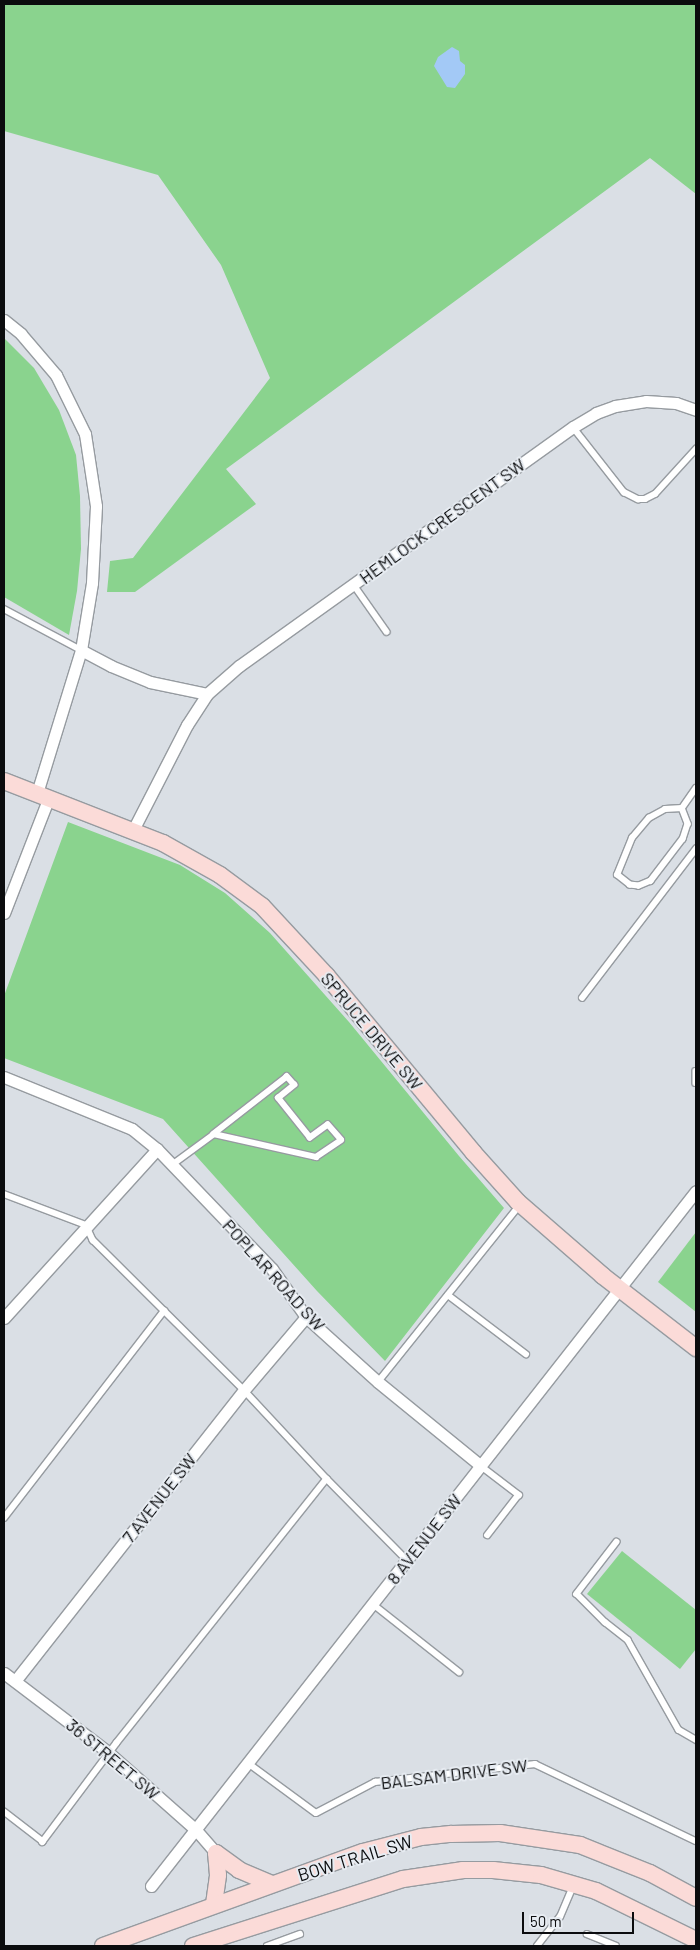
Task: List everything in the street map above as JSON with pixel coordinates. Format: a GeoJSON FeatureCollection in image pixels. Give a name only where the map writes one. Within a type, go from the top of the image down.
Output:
{"type":"FeatureCollection","features":[{"type":"Feature","properties":{"kind":"main road","name":"SPRUCE DRIVE SW"},"geometry":{"type":"LineString","coordinates":[[4,781],[163,843],[220,875],[262,906],[327,976],[472,1152],[521,1204],[620,1289],[696,1348]]}},
{"type":"Feature","properties":{"kind":"main road","name":"BOW TRAIL SW"},"geometry":{"type":"LineString","coordinates":[[103,1946],[214,1904],[364,1852],[421,1837],[500,1833],[580,1845],[650,1873],[696,1898]]}},
{"type":"Feature","properties":{"kind":"main road","name":"36 STREET SW"},"geometry":{"type":"LineString","coordinates":[[216,1853],[239,1870],[272,1884]]}},
{"type":"Feature","properties":{"kind":"main road"},"geometry":{"type":"LineString","coordinates":[[214,1904],[218,1875],[216,1853]]}},
{"type":"Feature","properties":{"kind":"main road","name":"BOW TRAIL SW"},"geometry":{"type":"LineString","coordinates":[[193,1946],[378,1886],[431,1874],[493,1870],[541,1875],[574,1884],[633,1908],[696,1940]]}},
{"type":"Feature","properties":{"kind":"main road"},"geometry":{"type":"LineString","coordinates":[[215,1946],[228,1935]]}},
{"type":"Feature","properties":{"kind":"street"},"geometry":{"type":"LineString","coordinates":[[4,320],[21,334],[56,375],[85,434],[96,506],[92,583],[81,650],[43,795],[4,913]]}},
{"type":"Feature","properties":{"kind":"street","name":"HEMLOCK CRESCENT SW"},"geometry":{"type":"LineString","coordinates":[[133,830],[187,725],[207,694],[239,666],[573,427],[596,413],[632,402],[657,401],[676,403],[696,410]]}},
{"type":"Feature","properties":{"kind":"street"},"geometry":{"type":"LineString","coordinates":[[81,650],[111,666],[150,682],[207,694]]}},
{"type":"Feature","properties":{"kind":"street","name":"POPLAR ROAD SW"},"geometry":{"type":"LineString","coordinates":[[4,1077],[132,1129],[157,1149],[272,1269],[306,1317],[378,1382],[481,1466]]}},
{"type":"Feature","properties":{"kind":"street"},"geometry":{"type":"LineString","coordinates":[[4,1318],[86,1225],[157,1149]]}},
{"type":"Feature","properties":{"kind":"street","name":"8 AVENUE SW"},"geometry":{"type":"LineString","coordinates":[[151,1886],[696,1191]]}},
{"type":"Feature","properties":{"kind":"street","name":"7 AVENUE SW"},"geometry":{"type":"LineString","coordinates":[[15,1681],[244,1390],[306,1317]]}},
{"type":"Feature","properties":{"kind":"street","name":"36 STREET SW"},"geometry":{"type":"LineString","coordinates":[[4,1673],[110,1753],[196,1830],[216,1853]]}},
{"type":"Feature","properties":{"kind":"lane"},"geometry":{"type":"LineString","coordinates":[[573,427],[624,492],[638,499],[648,498],[655,494],[696,449]]}},
{"type":"Feature","properties":{"kind":"lane"},"geometry":{"type":"LineString","coordinates":[[354,585],[387,632]]}},
{"type":"Feature","properties":{"kind":"lane"},"geometry":{"type":"LineString","coordinates":[[4,609],[81,650]]}},
{"type":"Feature","properties":{"kind":"lane"},"geometry":{"type":"LineString","coordinates":[[682,808],[696,788]]}},
{"type":"Feature","properties":{"kind":"lane"},"geometry":{"type":"LineString","coordinates":[[682,808],[688,824],[683,840],[651,880],[639,886],[630,885],[617,874],[632,838],[649,818],[666,809],[682,808]]}},
{"type":"Feature","properties":{"kind":"lane"},"geometry":{"type":"LineString","coordinates":[[582,998],[696,849]]}},
{"type":"Feature","properties":{"kind":"lane"},"geometry":{"type":"LineString","coordinates":[[696,1071],[696,1083]]}},
{"type":"Feature","properties":{"kind":"lane"},"geometry":{"type":"LineString","coordinates":[[172,1165],[287,1077],[294,1085],[278,1098],[310,1138],[328,1125],[341,1140],[316,1158],[214,1134]]}},
{"type":"Feature","properties":{"kind":"lane"},"geometry":{"type":"LineString","coordinates":[[4,1194],[86,1225],[93,1240],[244,1390],[327,1479],[407,1560]]}},
{"type":"Feature","properties":{"kind":"lane"},"geometry":{"type":"LineString","coordinates":[[378,1382],[521,1204]]}},
{"type":"Feature","properties":{"kind":"lane"},"geometry":{"type":"LineString","coordinates":[[448,1295],[526,1354]]}},
{"type":"Feature","properties":{"kind":"lane"},"geometry":{"type":"LineString","coordinates":[[4,1518],[164,1311]]}},
{"type":"Feature","properties":{"kind":"lane"},"geometry":{"type":"LineString","coordinates":[[481,1466],[520,1495],[488,1535]]}},
{"type":"Feature","properties":{"kind":"lane"},"geometry":{"type":"LineString","coordinates":[[4,1812],[43,1842],[110,1753],[327,1479]]}},
{"type":"Feature","properties":{"kind":"lane"},"geometry":{"type":"LineString","coordinates":[[617,1542],[577,1594],[605,1622],[628,1640],[679,1730],[696,1740]]}},
{"type":"Feature","properties":{"kind":"lane"},"geometry":{"type":"LineString","coordinates":[[373,1604],[459,1672]]}},
{"type":"Feature","properties":{"kind":"lane","name":"BALSAM DRIVE SW"},"geometry":{"type":"LineString","coordinates":[[248,1763],[316,1812],[375,1782],[535,1764],[696,1841]]}},
{"type":"Feature","properties":{"kind":"lane"},"geometry":{"type":"LineString","coordinates":[[537,1946],[560,1917],[574,1884]]}},
{"type":"Feature","properties":{"kind":"lane"},"geometry":{"type":"LineString","coordinates":[[267,1946],[300,1934]]}},
{"type":"Feature","properties":{"kind":"lane"},"geometry":{"type":"LineString","coordinates":[[587,1934],[616,1946]]}},
{"type":"Feature","properties":{"kind":"green space"},"geometry":{"type":"Polygon","coordinates":[[[4,4],[696,4],[696,194],[650,158],[226,469],[256,504],[135,592],[107,592],[110,561],[133,558],[270,378],[221,265],[158,175],[4,131],[4,4]]]}},
{"type":"Feature","properties":{"kind":"green space"},"geometry":{"type":"Polygon","coordinates":[[[4,338],[34,368],[59,410],[76,455],[80,496],[81,549],[77,591],[69,635],[4,597],[4,338]]]}},
{"type":"Feature","properties":{"kind":"green space"},"geometry":{"type":"Polygon","coordinates":[[[68,822],[180,865],[225,893],[270,933],[349,1022],[504,1208],[385,1361],[317,1291],[163,1119],[4,1058],[4,996],[68,822]]]}},
{"type":"Feature","properties":{"kind":"green space"},"geometry":{"type":"Polygon","coordinates":[[[696,1232],[696,1312],[658,1282],[696,1232]]]}},
{"type":"Feature","properties":{"kind":"green space"},"geometry":{"type":"Polygon","coordinates":[[[622,1551],[696,1610],[696,1649],[680,1669],[587,1594],[622,1551]]]}},
{"type":"Feature","properties":{"kind":"water"},"geometry":{"type":"Polygon","coordinates":[[[452,47],[459,51],[460,61],[465,65],[465,74],[455,88],[447,87],[434,66],[438,57],[452,47]]]}}]}
